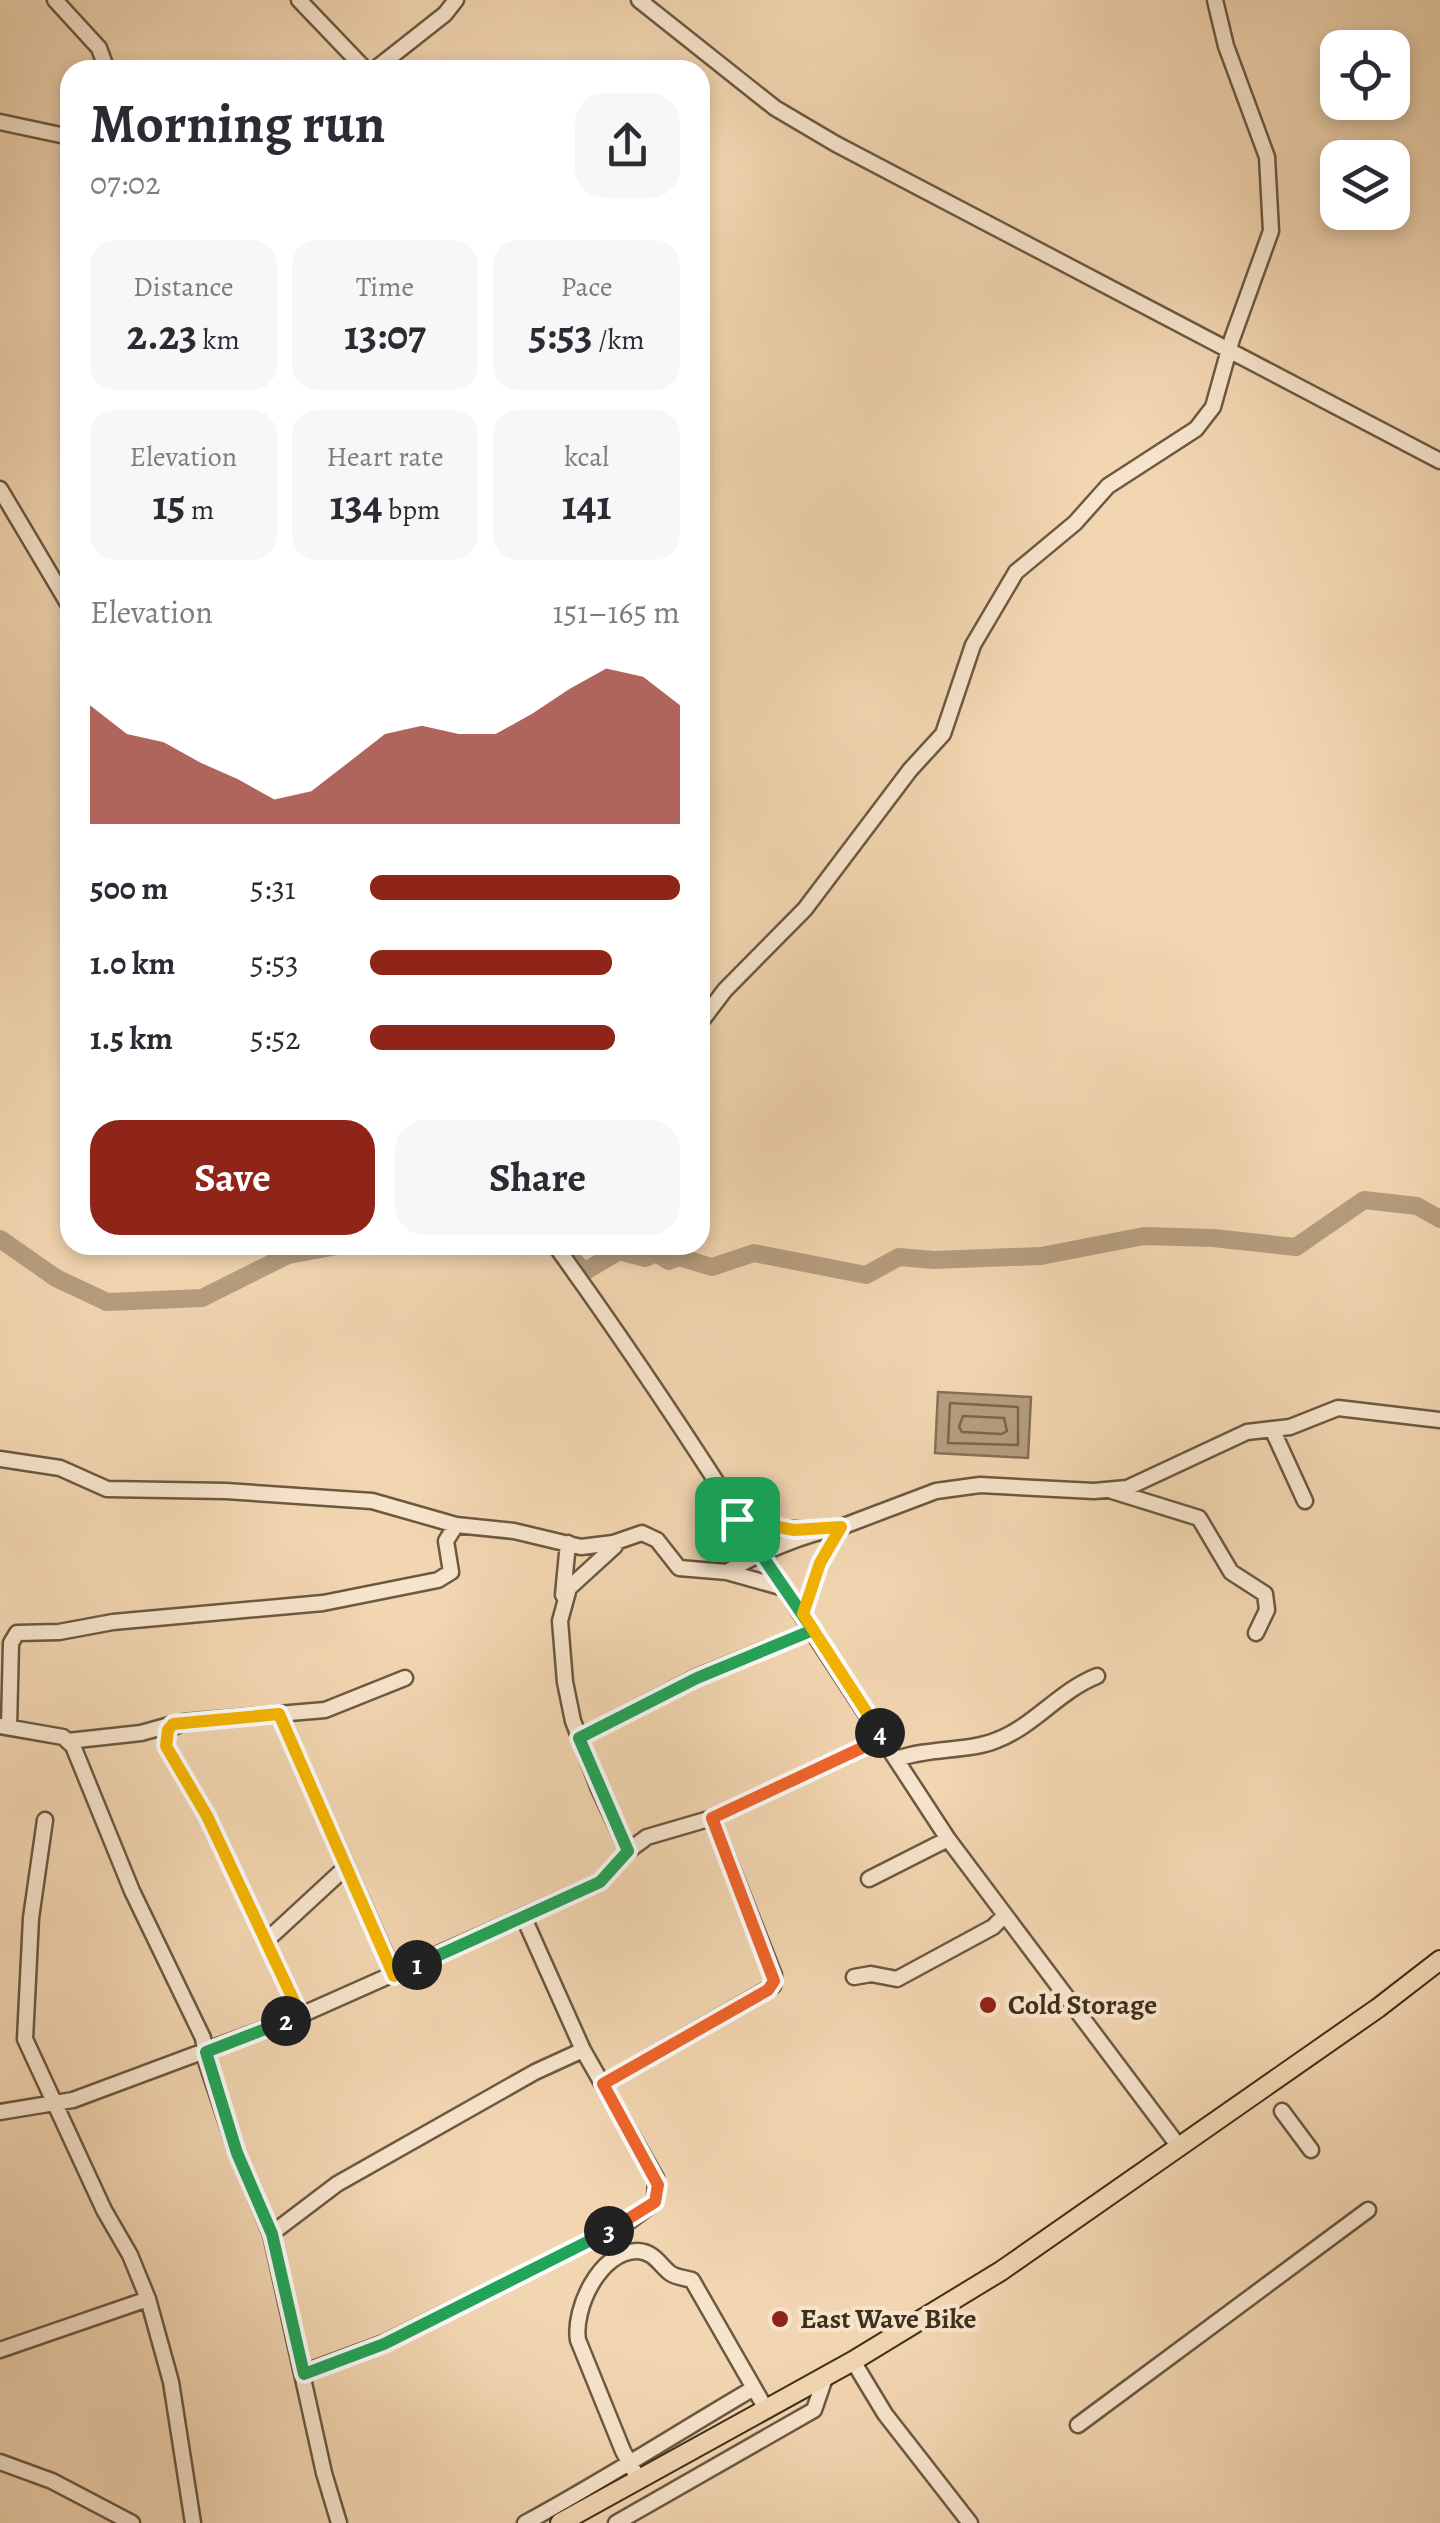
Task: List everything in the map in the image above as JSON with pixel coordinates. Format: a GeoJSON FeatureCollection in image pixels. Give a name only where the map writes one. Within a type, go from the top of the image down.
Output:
{"type":"FeatureCollection","features":[{"type":"Feature","properties":{"kind":"main road"},"geometry":{"type":"LineString","coordinates":[[560,2523],[634,2472],[766,2409],[1001,2271],[1180,2148],[1440,1960]]}},
{"type":"Feature","properties":{"kind":"street"},"geometry":{"type":"LineString","coordinates":[[55,0],[99,48],[103,60]]}},
{"type":"Feature","properties":{"kind":"street"},"geometry":{"type":"LineString","coordinates":[[298,0],[360,60]]}},
{"type":"Feature","properties":{"kind":"street"},"geometry":{"type":"LineString","coordinates":[[383,60],[445,14],[456,0]]}},
{"type":"Feature","properties":{"kind":"street"},"geometry":{"type":"LineString","coordinates":[[639,0],[775,108],[950,206],[1440,461]]}},
{"type":"Feature","properties":{"kind":"street"},"geometry":{"type":"LineString","coordinates":[[710,1010],[804,910],[902,780],[942,734],[968,656],[1016,572],[1074,523],[1108,486],[1196,429],[1213,408],[1271,231],[1269,167],[1226,46],[1215,0]]}},
{"type":"Feature","properties":{"kind":"street"},"geometry":{"type":"LineString","coordinates":[[0,122],[60,136]]}},
{"type":"Feature","properties":{"kind":"street"},"geometry":{"type":"LineString","coordinates":[[0,490],[60,590]]}},
{"type":"Feature","properties":{"kind":"street"},"geometry":{"type":"LineString","coordinates":[[563,1255],[661,1394],[737,1519],[948,1839],[1180,2148]]}},
{"type":"Feature","properties":{"kind":"street"},"geometry":{"type":"LineString","coordinates":[[1112,1491],[1145,1480],[1247,1432],[1290,1427],[1338,1408],[1440,1420]]}},
{"type":"Feature","properties":{"kind":"street"},"geometry":{"type":"LineString","coordinates":[[1272,1429],[1305,1500]]}},
{"type":"Feature","properties":{"kind":"street"},"geometry":{"type":"LineString","coordinates":[[0,1459],[60,1468],[108,1489],[356,1498],[456,1524],[514,1530],[568,1543],[596,1546],[642,1533],[650,1535],[679,1568],[726,1572],[784,1588]]}},
{"type":"Feature","properties":{"kind":"street"},"geometry":{"type":"LineString","coordinates":[[737,1519],[778,1528],[820,1530],[841,1527],[952,1487],[1112,1491],[1199,1518],[1231,1572],[1265,1594],[1267,1610],[1256,1632]]}},
{"type":"Feature","properties":{"kind":"street"},"geometry":{"type":"LineString","coordinates":[[404,1678],[325,1710],[173,1724],[141,1733],[68,1741],[4,1727],[11,1642],[17,1633],[324,1604],[438,1580],[451,1572],[446,1541],[456,1524]]}},
{"type":"Feature","properties":{"kind":"street"},"geometry":{"type":"LineString","coordinates":[[803,1614],[820,1563],[841,1527]]}},
{"type":"Feature","properties":{"kind":"street"},"geometry":{"type":"LineString","coordinates":[[726,1572],[820,1530]]}},
{"type":"Feature","properties":{"kind":"street"},"geometry":{"type":"LineString","coordinates":[[564,1601],[576,1580],[624,1538]]}},
{"type":"Feature","properties":{"kind":"street"},"geometry":{"type":"LineString","coordinates":[[568,1543],[560,1622],[565,1682],[579,1738],[628,1851]]}},
{"type":"Feature","properties":{"kind":"street"},"geometry":{"type":"LineString","coordinates":[[579,1738],[697,1678],[813,1630]]}},
{"type":"Feature","properties":{"kind":"street"},"geometry":{"type":"LineString","coordinates":[[896,1759],[938,1748],[998,1740],[1078,1684],[1097,1676]]}},
{"type":"Feature","properties":{"kind":"street"},"geometry":{"type":"LineString","coordinates":[[279,1714],[394,1976]]}},
{"type":"Feature","properties":{"kind":"street"},"geometry":{"type":"LineString","coordinates":[[173,1724],[166,1746],[207,1816],[301,2016]]}},
{"type":"Feature","properties":{"kind":"street"},"geometry":{"type":"LineString","coordinates":[[0,2112],[56,2103],[301,2016],[600,1882],[628,1851],[647,1837],[712,1818],[883,1738]]}},
{"type":"Feature","properties":{"kind":"street"},"geometry":{"type":"LineString","coordinates":[[68,1741],[206,2052],[237,2153],[272,2234],[324,2473],[339,2523]]}},
{"type":"Feature","properties":{"kind":"street"},"geometry":{"type":"LineString","coordinates":[[603,2084],[772,1986],[774,1975],[712,1818]]}},
{"type":"Feature","properties":{"kind":"street"},"geometry":{"type":"LineString","coordinates":[[45,1820],[31,1918],[25,2039],[148,2299],[172,2382],[193,2523]]}},
{"type":"Feature","properties":{"kind":"street"},"geometry":{"type":"LineString","coordinates":[[869,1879],[948,1839]]}},
{"type":"Feature","properties":{"kind":"street"},"geometry":{"type":"LineString","coordinates":[[267,1940],[345,1868]]}},
{"type":"Feature","properties":{"kind":"street"},"geometry":{"type":"LineString","coordinates":[[854,1977],[871,1974],[897,1979],[992,1927],[1004,1916]]}},
{"type":"Feature","properties":{"kind":"street"},"geometry":{"type":"LineString","coordinates":[[304,2374],[384,2344],[630,2221],[655,2202],[656,2178],[584,2050],[524,1918]]}},
{"type":"Feature","properties":{"kind":"street"},"geometry":{"type":"LineString","coordinates":[[272,2234],[337,2184],[535,2072],[584,2050]]}},
{"type":"Feature","properties":{"kind":"street"},"geometry":{"type":"LineString","coordinates":[[1282,2112],[1310,2150]]}},
{"type":"Feature","properties":{"kind":"street"},"geometry":{"type":"LineString","coordinates":[[1078,2425],[1368,2210]]}},
{"type":"Feature","properties":{"kind":"street"},"geometry":{"type":"LineString","coordinates":[[634,2472],[578,2340],[576,2326],[585,2296],[617,2259],[640,2251],[652,2255],[670,2274],[692,2280],[766,2409]]}},
{"type":"Feature","properties":{"kind":"street"},"geometry":{"type":"LineString","coordinates":[[0,2350],[148,2299]]}},
{"type":"Feature","properties":{"kind":"street"},"geometry":{"type":"LineString","coordinates":[[853,2361],[885,2414],[970,2523]]}},
{"type":"Feature","properties":{"kind":"street"},"geometry":{"type":"LineString","coordinates":[[616,2523],[814,2410],[826,2376]]}},
{"type":"Feature","properties":{"kind":"street"},"geometry":{"type":"LineString","coordinates":[[525,2523],[634,2472],[754,2388]]}},
{"type":"Feature","properties":{"kind":"street"},"geometry":{"type":"LineString","coordinates":[[0,2462],[52,2481],[132,2523]]}},
{"type":"Feature","properties":{"kind":"water"},"geometry":{"type":"Polygon","coordinates":[[[938,1392],[1031,1397],[1028,1458],[935,1453],[938,1392]]]}},
{"type":"Feature","properties":{"kind":"waterway"},"geometry":{"type":"LineString","coordinates":[[659,1255],[669,1261],[679,1257],[712,1267],[754,1253],[866,1275],[899,1257],[934,1260],[1041,1256],[1144,1236],[1296,1247],[1364,1200],[1417,1206],[1440,1219]]}},
{"type":"Feature","properties":{"kind":"waterway"},"geometry":{"type":"LineString","coordinates":[[0,1239],[56,1278],[107,1302],[202,1298],[288,1255]]}},
{"type":"Feature","properties":{"kind":"waterway"},"geometry":{"type":"LineString","coordinates":[[570,1255],[584,1272],[612,1255]]}},
{"type":"Feature","properties":{"kind":"waterway"},"geometry":{"type":"LineString","coordinates":[[634,1255],[645,1258],[652,1255]]}},
{"type":"Feature","properties":{"kind":"place","name":"Cold Storage"},"geometry":{"type":"Point","coordinates":[988,2005]}},
{"type":"Feature","properties":{"kind":"place","name":"East Wave Bike"},"geometry":{"type":"Point","coordinates":[780,2319]}},
{"type":"Feature","properties":{"kind":"route"},"geometry":{"type":"LineString","coordinates":[[737,1519],[794,1530],[841,1527],[820,1563],[803,1614],[883,1738],[712,1818],[774,1975],[772,1986],[603,2084],[656,2178],[658,2194],[645,2211],[384,2344],[304,2374],[272,2234],[237,2153],[206,2052],[301,2016],[207,1816],[166,1746],[168,1730],[173,1724],[184,1722],[279,1714],[394,1976],[568,1900],[610,1876],[628,1851],[579,1738],[697,1678],[813,1630],[737,1519]]}}]}
